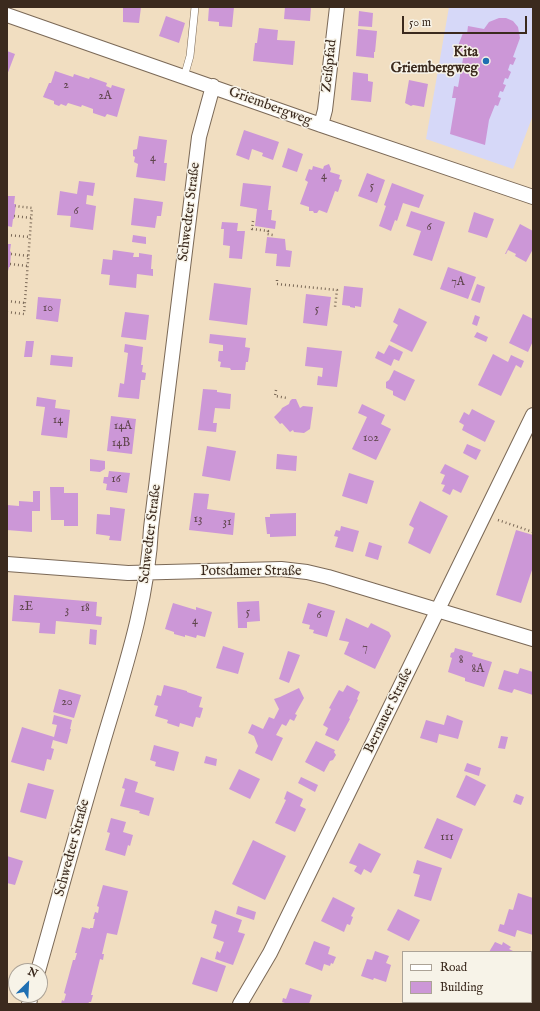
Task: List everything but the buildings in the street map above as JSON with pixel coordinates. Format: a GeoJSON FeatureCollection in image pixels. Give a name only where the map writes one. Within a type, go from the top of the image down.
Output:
{"type":"FeatureCollection","features":[{"type":"Feature","properties":{"kind":"street","name":"Zeißpfad"},"geometry":{"type":"LineString","coordinates":[[321,125],[325,110],[336,7]]}},
{"type":"Feature","properties":{"kind":"street","name":"Griembergweg"},"geometry":{"type":"LineString","coordinates":[[7,15],[321,125],[533,197]]}},
{"type":"Feature","properties":{"kind":"street","name":"Schwedter Straße"},"geometry":{"type":"LineString","coordinates":[[40,963],[136,628],[147,573],[200,137],[213,86]]}},
{"type":"Feature","properties":{"kind":"street","name":"Bernauer Straße"},"geometry":{"type":"LineString","coordinates":[[240,1004],[270,953],[533,415]]}},
{"type":"Feature","properties":{"kind":"street","name":"Potsdamer Straße"},"geometry":{"type":"LineString","coordinates":[[7,564],[128,573],[265,570],[296,571],[328,577],[533,639]]}},
{"type":"Feature","properties":{"kind":"lane"},"geometry":{"type":"LineString","coordinates":[[184,77],[190,56],[195,7]]}},
{"type":"Feature","properties":{"kind":"path"},"geometry":{"type":"LineString","coordinates":[[7,312],[24,314],[32,218],[32,208],[15,206]]}},
{"type":"Feature","properties":{"kind":"path"},"geometry":{"type":"LineString","coordinates":[[14,216],[32,218]]}},
{"type":"Feature","properties":{"kind":"path"},"geometry":{"type":"LineString","coordinates":[[253,221],[252,229],[268,231],[267,234],[273,235]]}},
{"type":"Feature","properties":{"kind":"path"},"geometry":{"type":"LineString","coordinates":[[7,235],[30,237]]}},
{"type":"Feature","properties":{"kind":"path"},"geometry":{"type":"LineString","coordinates":[[11,254],[29,256]]}},
{"type":"Feature","properties":{"kind":"path"},"geometry":{"type":"LineString","coordinates":[[10,264],[28,266]]}},
{"type":"Feature","properties":{"kind":"path"},"geometry":{"type":"LineString","coordinates":[[277,280],[277,284],[337,290],[335,307]]}},
{"type":"Feature","properties":{"kind":"path"},"geometry":{"type":"LineString","coordinates":[[7,301],[25,303]]}},
{"type":"Feature","properties":{"kind":"path"},"geometry":{"type":"LineString","coordinates":[[276,390],[275,396],[287,398]]}},
{"type":"Feature","properties":{"kind":"path"},"geometry":{"type":"LineString","coordinates":[[494,518],[533,532]]}},
{"type":"Feature","properties":{"kind":"shaded area","name":"Kita Griembergweg"},"geometry":{"type":"Polygon","coordinates":[[[449,7],[533,7],[533,115],[513,169],[426,139],[449,7]]]}},
{"type":"Feature","properties":{"kind":"place","name":"Kita Griembergweg"},"geometry":{"type":"Point","coordinates":[486,61]}}]}
